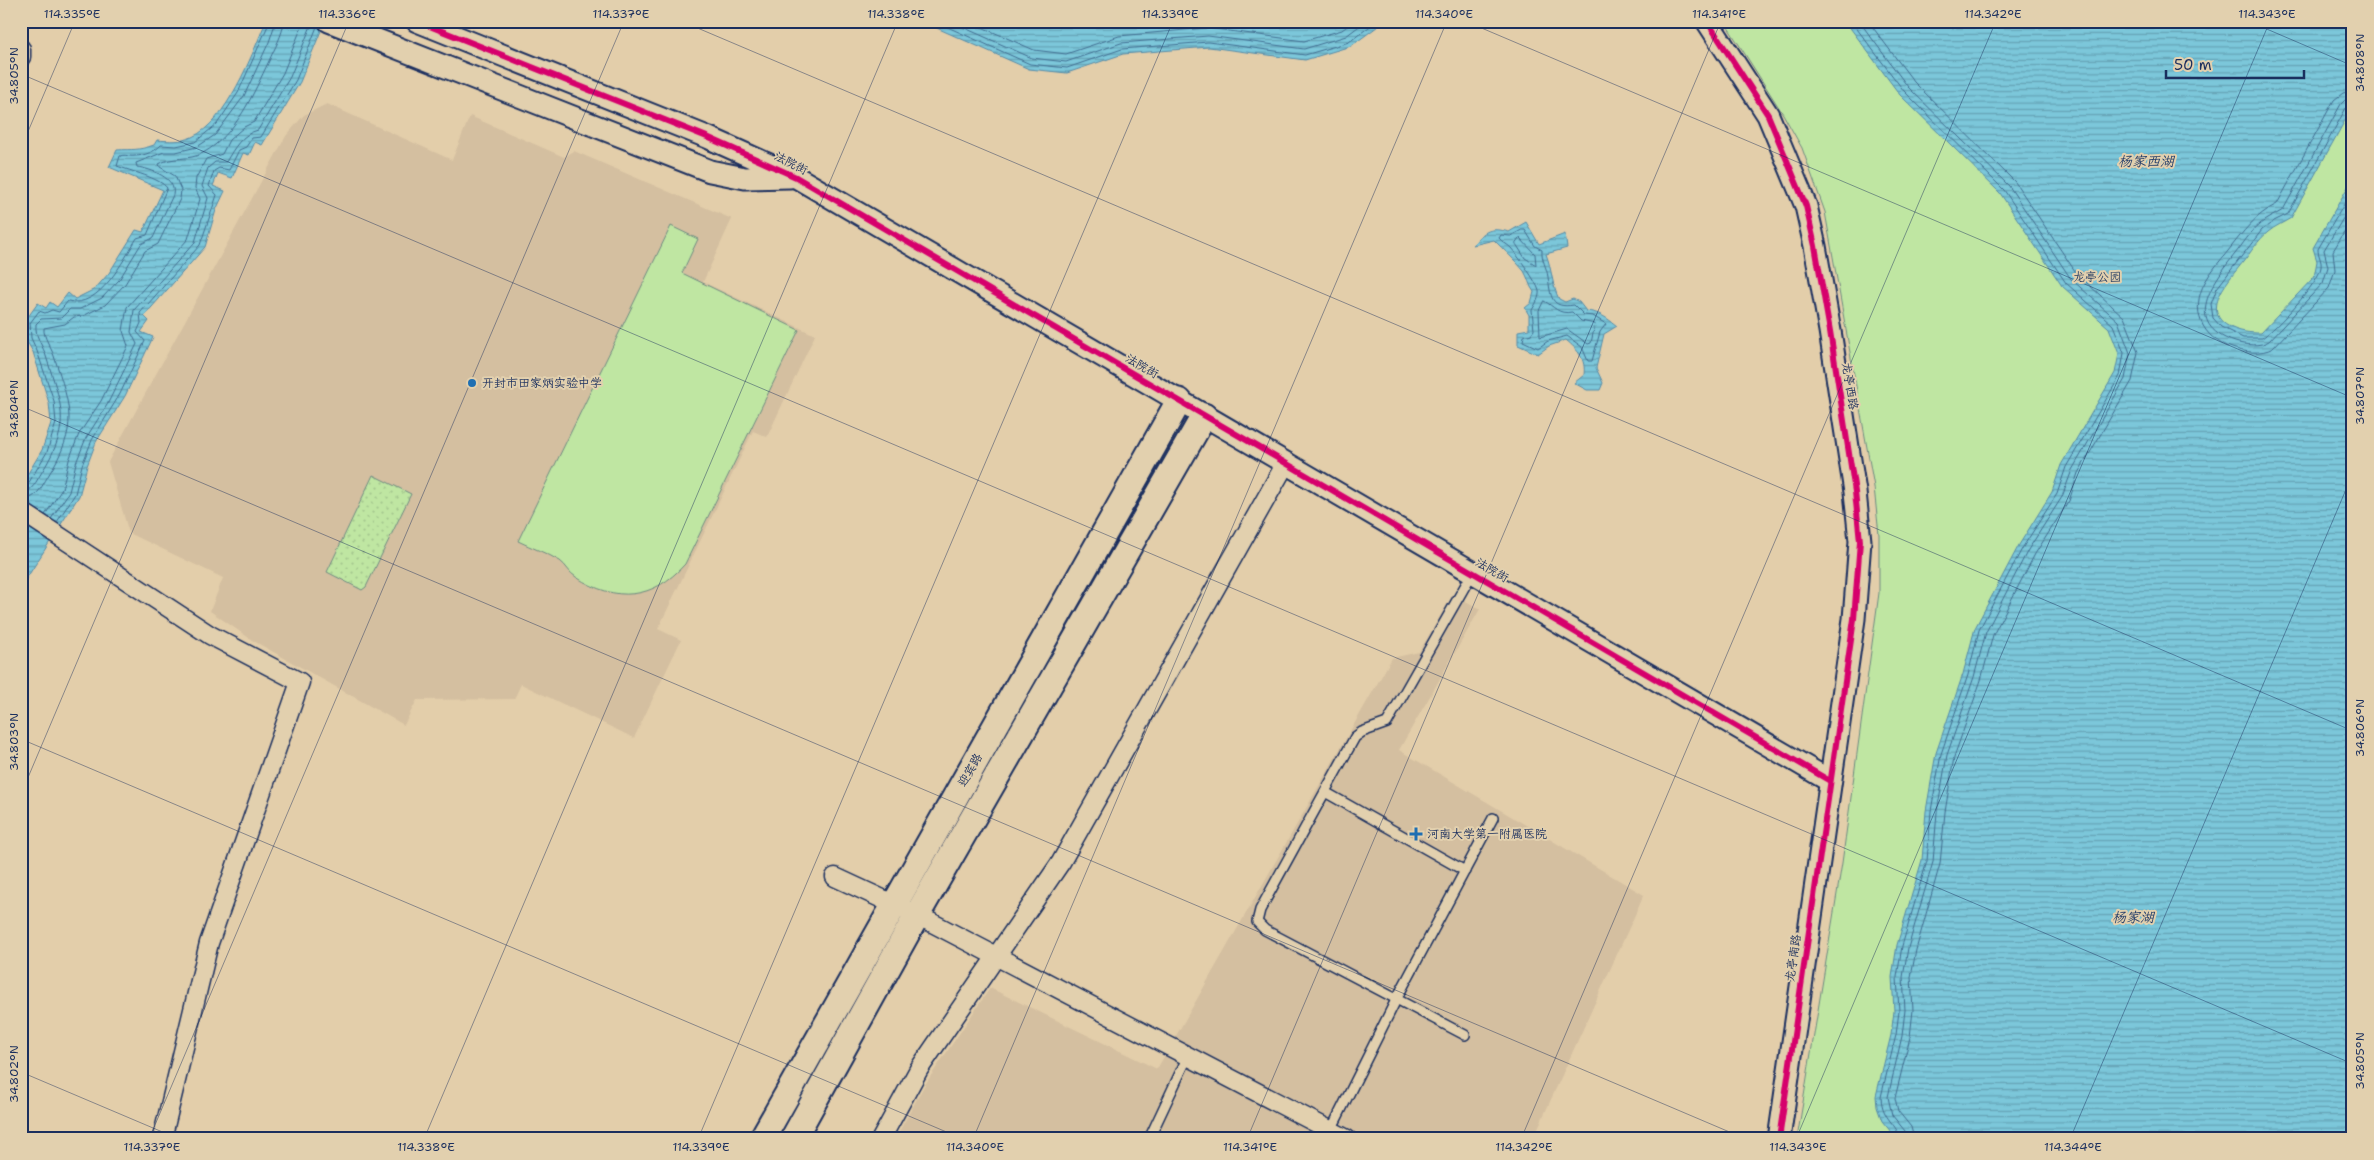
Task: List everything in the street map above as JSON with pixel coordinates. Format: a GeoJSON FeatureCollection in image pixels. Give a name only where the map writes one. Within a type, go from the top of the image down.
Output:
{"type":"FeatureCollection","features":[{"type":"Feature","properties":{"kind":"main road","name":"迎宾路"},"geometry":{"type":"LineString","coordinates":[[762,1139],[1179,401]]}},
{"type":"Feature","properties":{"kind":"main road"},"geometry":{"type":"LineString","coordinates":[[793,1139],[917,915],[1204,416]]}},
{"type":"Feature","properties":{"kind":"street","name":"法院街"},"geometry":{"type":"LineString","coordinates":[[330,21],[710,171],[745,178],[796,177]]}},
{"type":"Feature","properties":{"kind":"street","name":"法院街"},"geometry":{"type":"LineString","coordinates":[[417,21],[707,137],[796,177],[1830,781]]}},
{"type":"Feature","properties":{"kind":"street","name":"龙亭西路"},"geometry":{"type":"LineString","coordinates":[[1707,21],[1764,108],[1786,154],[1806,206],[1830,331],[1855,492],[1860,542],[1854,619],[1830,781]]}},
{"type":"Feature","properties":{"kind":"street"},"geometry":{"type":"LineString","coordinates":[[21,49],[21,57]]}},
{"type":"Feature","properties":{"kind":"street"},"geometry":{"type":"LineString","coordinates":[[881,1139],[919,1069],[1060,862],[1286,463]]}},
{"type":"Feature","properties":{"kind":"street"},"geometry":{"type":"LineString","coordinates":[[21,511],[210,635],[300,682],[209,943],[162,1139]]}},
{"type":"Feature","properties":{"kind":"street","name":"龙亭南路"},"geometry":{"type":"LineString","coordinates":[[1779,1139],[1830,781]]}},
{"type":"Feature","properties":{"kind":"street"},"geometry":{"type":"LineString","coordinates":[[835,877],[917,915],[1347,1139]]}},
{"type":"Feature","properties":{"kind":"lane"},"geometry":{"type":"LineString","coordinates":[[1465,1035],[1265,930],[1257,922],[1260,910],[1358,734],[1387,723],[1473,572]]}},
{"type":"Feature","properties":{"kind":"lane"},"geometry":{"type":"LineString","coordinates":[[1325,792],[1465,871]]}},
{"type":"Feature","properties":{"kind":"lane"},"geometry":{"type":"LineString","coordinates":[[1331,1130],[1397,998],[1493,818]]}},
{"type":"Feature","properties":{"kind":"lane"},"geometry":{"type":"LineString","coordinates":[[1150,1139],[1188,1056]]}},
{"type":"Feature","properties":{"kind":"shaded area","name":"开封市田家炳实验中学"},"geometry":{"type":"Polygon","coordinates":[[[327,104],[452,160],[470,116],[564,157],[574,151],[732,219],[703,282],[815,335],[767,437],[753,431],[658,629],[681,640],[634,738],[521,684],[514,699],[417,700],[404,725],[252,640],[210,611],[223,578],[129,533],[108,462],[286,136],[304,115],[327,104]]]}},
{"type":"Feature","properties":{"kind":"shaded area","name":"河南大学第一附属医院"},"geometry":{"type":"Polygon","coordinates":[[[1453,594],[1480,609],[1399,750],[1644,895],[1533,1139],[895,1139],[924,1086],[990,988],[1157,1069],[1392,658],[1419,652],[1453,594]]]}},
{"type":"Feature","properties":{"kind":"green space","name":"龙亭公园"},"geometry":{"type":"Polygon","coordinates":[[[1724,21],[2353,21],[2353,1139],[1797,1139],[1842,863],[1879,593],[1879,535],[1874,487],[1825,212],[1802,148],[1783,114],[1724,21]]]}},
{"type":"Feature","properties":{"kind":"green space"},"geometry":{"type":"Polygon","coordinates":[[[671,226],[698,239],[682,273],[799,330],[685,564],[673,576],[647,591],[634,594],[620,594],[605,591],[591,585],[574,575],[560,561],[518,541],[671,226]]]}},
{"type":"Feature","properties":{"kind":"green space"},"geometry":{"type":"Polygon","coordinates":[[[373,475],[411,494],[366,587],[362,590],[327,572],[373,475]]]}},
{"type":"Feature","properties":{"kind":"water"},"geometry":{"type":"Polygon","coordinates":[[[266,21],[325,21],[300,82],[262,145],[255,142],[249,155],[243,153],[232,178],[218,173],[213,186],[225,191],[216,210],[205,247],[144,316],[149,321],[141,332],[153,337],[125,396],[96,442],[79,496],[21,587],[21,485],[42,450],[51,423],[49,403],[33,352],[26,340],[25,321],[38,303],[46,308],[50,302],[57,307],[68,293],[75,299],[95,289],[109,273],[136,230],[143,232],[163,190],[109,167],[117,150],[143,148],[154,145],[157,140],[184,140],[205,129],[227,103],[237,86],[266,21]]]}},
{"type":"Feature","properties":{"kind":"water"},"geometry":{"type":"Polygon","coordinates":[[[921,21],[1385,21],[1351,46],[1305,60],[1209,47],[1123,54],[1067,73],[1029,69],[921,21]]]}},
{"type":"Feature","properties":{"kind":"water","name":"杨家湖"},"geometry":{"type":"Polygon","coordinates":[[[1845,21],[2353,21],[2353,106],[2291,218],[2264,235],[2258,242],[2225,285],[2217,303],[2217,311],[2220,319],[2232,328],[2244,332],[2261,333],[2314,277],[2317,261],[2313,248],[2353,178],[2353,1139],[1897,1139],[1882,1121],[1877,1107],[1876,1096],[1891,1035],[1894,1011],[1892,977],[1897,945],[1922,860],[1926,811],[1936,753],[1963,674],[1975,628],[2019,545],[2052,492],[2061,465],[2115,373],[2119,354],[2109,328],[2062,286],[2000,193],[1900,95],[1845,21]]]}},
{"type":"Feature","properties":{"kind":"water"},"geometry":{"type":"Polygon","coordinates":[[[1526,222],[1539,244],[1565,234],[1567,248],[1546,254],[1559,299],[1565,302],[1573,299],[1579,302],[1586,311],[1603,316],[1617,326],[1604,334],[1596,368],[1603,383],[1600,390],[1587,390],[1574,383],[1584,375],[1584,364],[1574,347],[1566,340],[1549,346],[1538,354],[1518,345],[1518,331],[1529,329],[1529,315],[1525,308],[1531,303],[1534,292],[1527,276],[1494,240],[1473,245],[1488,231],[1509,232],[1526,222]]]}},
{"type":"Feature","properties":{"kind":"cycle path"},"geometry":{"type":"LineString","coordinates":[[417,21],[707,137],[796,177],[1830,781]]}},
{"type":"Feature","properties":{"kind":"cycle path"},"geometry":{"type":"LineString","coordinates":[[1707,21],[1768,115],[1806,206],[1830,331],[1855,492],[1860,541],[1854,619],[1779,1139]]}},
{"type":"Feature","properties":{"kind":"place","name":"开封市田家炳实验中学"},"geometry":{"type":"Point","coordinates":[472,383]}},
{"type":"Feature","properties":{"kind":"place","name":"河南大学第一附属医院"},"geometry":{"type":"Point","coordinates":[1416,834]}},
{"type":"Feature","properties":{"kind":"water label","name":"杨家西湖"},"geometry":{"type":"Point","coordinates":[2146,161]}}]}
